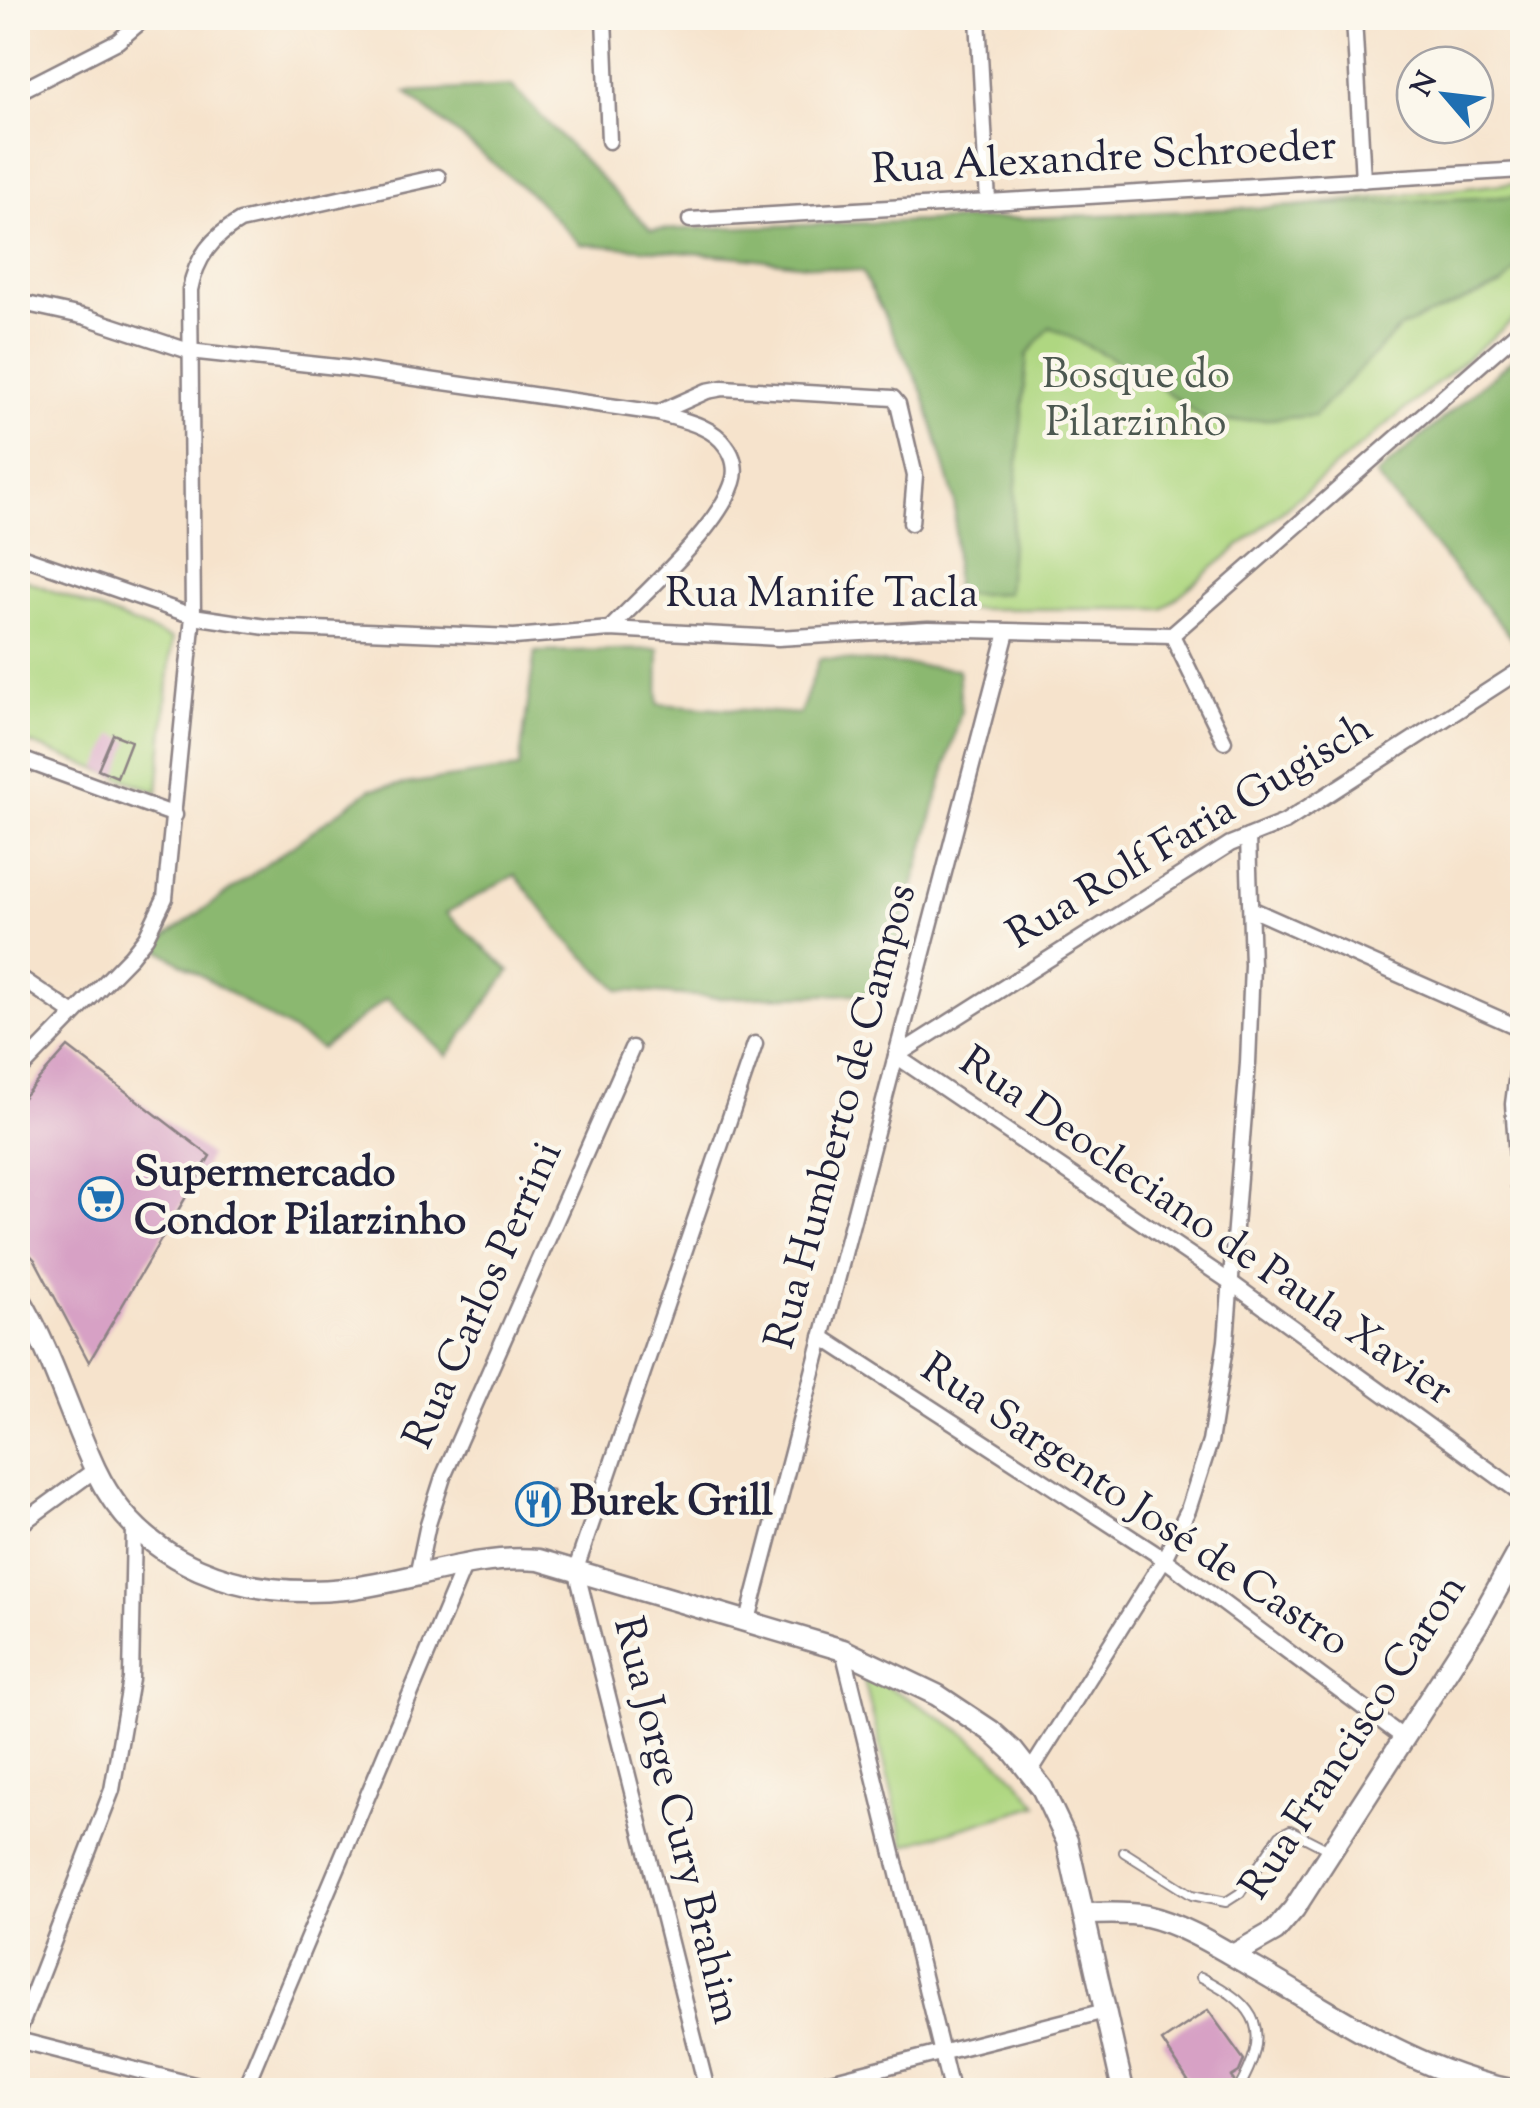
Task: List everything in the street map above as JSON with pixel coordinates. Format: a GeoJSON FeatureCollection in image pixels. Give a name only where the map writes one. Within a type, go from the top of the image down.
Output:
{"type":"FeatureCollection","features":[{"type":"Feature","properties":{"kind":"main road"},"geometry":{"type":"LineString","coordinates":[[1522,1058],[1516,1104],[1522,1186]]}},
{"type":"Feature","properties":{"kind":"main road"},"geometry":{"type":"LineString","coordinates":[[18,1296],[49,1355],[96,1469],[134,1527],[180,1562],[207,1575],[253,1587],[325,1590],[512,1558],[576,1569],[843,1650],[911,1681],[991,1731],[1042,1788],[1061,1826],[1123,2090]]}},
{"type":"Feature","properties":{"kind":"main road","name":"Rua Francisco Caron"},"geometry":{"type":"LineString","coordinates":[[1233,1956],[1284,1921],[1496,1596],[1522,1544]]}},
{"type":"Feature","properties":{"kind":"main road"},"geometry":{"type":"LineString","coordinates":[[1084,1914],[1146,1916],[1233,1956],[1420,2062],[1511,2090]]}},
{"type":"Feature","properties":{"kind":"street"},"geometry":{"type":"LineString","coordinates":[[18,92],[118,41],[145,18]]}},
{"type":"Feature","properties":{"kind":"street"},"geometry":{"type":"LineString","coordinates":[[604,18],[610,141]]}},
{"type":"Feature","properties":{"kind":"street"},"geometry":{"type":"LineString","coordinates":[[978,18],[988,202]]}},
{"type":"Feature","properties":{"kind":"street"},"geometry":{"type":"LineString","coordinates":[[1354,18],[1362,180]]}},
{"type":"Feature","properties":{"kind":"street","name":"Rua Alexandre Schroeder"},"geometry":{"type":"LineString","coordinates":[[690,220],[1522,170]]}},
{"type":"Feature","properties":{"kind":"street"},"geometry":{"type":"LineString","coordinates":[[18,1072],[131,956],[165,898],[193,616],[192,275],[200,258],[225,230],[257,216],[438,177]]}},
{"type":"Feature","properties":{"kind":"street"},"geometry":{"type":"LineString","coordinates":[[18,302],[86,317],[190,351],[327,366],[658,413],[711,432],[726,444],[734,461],[735,478],[713,519],[610,629]]}},
{"type":"Feature","properties":{"kind":"street"},"geometry":{"type":"LineString","coordinates":[[1224,741],[1172,635],[1522,328]]}},
{"type":"Feature","properties":{"kind":"street"},"geometry":{"type":"LineString","coordinates":[[658,413],[723,388],[893,398],[898,404],[915,476],[912,523]]}},
{"type":"Feature","properties":{"kind":"street","name":"Rua Manife Tacla"},"geometry":{"type":"LineString","coordinates":[[18,555],[193,616],[266,627],[514,637],[610,629],[778,638],[889,630],[1172,635]]}},
{"type":"Feature","properties":{"kind":"street","name":"Rua Humberto de Campos"},"geometry":{"type":"LineString","coordinates":[[748,1620],[1007,632]]}},
{"type":"Feature","properties":{"kind":"street","name":"Rua Rolf Faria Gugisch"},"geometry":{"type":"LineString","coordinates":[[896,1056],[1230,844],[1286,822],[1522,669]]}},
{"type":"Feature","properties":{"kind":"street"},"geometry":{"type":"LineString","coordinates":[[18,758],[175,815]]}},
{"type":"Feature","properties":{"kind":"street"},"geometry":{"type":"LineString","coordinates":[[1030,1772],[1164,1560],[1188,1510],[1210,1442],[1222,1371],[1248,1062],[1248,837]]}},
{"type":"Feature","properties":{"kind":"street"},"geometry":{"type":"LineString","coordinates":[[1251,909],[1522,1029]]}},
{"type":"Feature","properties":{"kind":"street"},"geometry":{"type":"LineString","coordinates":[[18,976],[74,1014]]}},
{"type":"Feature","properties":{"kind":"street"},"geometry":{"type":"LineString","coordinates":[[576,1569],[755,1044]]}},
{"type":"Feature","properties":{"kind":"street","name":"Rua Carlos Perrini"},"geometry":{"type":"LineString","coordinates":[[417,1576],[443,1477],[632,1048]]}},
{"type":"Feature","properties":{"kind":"street","name":"Rua Deocleciano de Paula Xavier"},"geometry":{"type":"LineString","coordinates":[[896,1056],[1230,1282],[1522,1494]]}},
{"type":"Feature","properties":{"kind":"street","name":"Rua Sargento José de Castro"},"geometry":{"type":"LineString","coordinates":[[822,1337],[1164,1560],[1404,1738]]}},
{"type":"Feature","properties":{"kind":"street"},"geometry":{"type":"LineString","coordinates":[[18,1537],[20,1524],[96,1469]]}},
{"type":"Feature","properties":{"kind":"street"},"geometry":{"type":"LineString","coordinates":[[18,2032],[112,1790],[131,1679],[134,1527]]}},
{"type":"Feature","properties":{"kind":"street"},"geometry":{"type":"LineString","coordinates":[[244,2090],[465,1564]]}},
{"type":"Feature","properties":{"kind":"street","name":"Rua Jorge Cury Brahim"},"geometry":{"type":"LineString","coordinates":[[576,1569],[707,2090]]}},
{"type":"Feature","properties":{"kind":"street"},"geometry":{"type":"LineString","coordinates":[[843,1650],[951,2090]]}},
{"type":"Feature","properties":{"kind":"street"},"geometry":{"type":"LineString","coordinates":[[795,2090],[1105,2011]]}},
{"type":"Feature","properties":{"kind":"street"},"geometry":{"type":"LineString","coordinates":[[18,2040],[214,2090]]}},
{"type":"Feature","properties":{"kind":"lane"},"geometry":{"type":"LineString","coordinates":[[1124,1852],[1192,1896],[1226,1902],[1240,1893],[1280,1835],[1290,1830],[1331,1852]]}},
{"type":"Feature","properties":{"kind":"lane"},"geometry":{"type":"LineString","coordinates":[[1201,1978],[1230,1992],[1250,2013],[1257,2031],[1255,2060],[1238,2090]]}},
{"type":"Feature","properties":{"kind":"green space"},"geometry":{"type":"Polygon","coordinates":[[[512,86],[651,230],[1522,196],[1522,265],[1502,285],[1401,327],[1314,416],[1210,423],[1139,372],[1050,327],[1027,355],[1007,593],[955,595],[955,502],[923,392],[862,272],[742,257],[580,244],[533,196],[406,92],[512,86]]]}},
{"type":"Feature","properties":{"kind":"green space","name":"Bosque do Pilarzinho"},"geometry":{"type":"Polygon","coordinates":[[[1522,182],[1522,313],[1163,609],[959,609],[959,226],[1067,230],[1522,182]]]}},
{"type":"Feature","properties":{"kind":"green space"},"geometry":{"type":"Polygon","coordinates":[[[1522,351],[1522,650],[1376,476],[1522,351]]]}},
{"type":"Feature","properties":{"kind":"green space"},"geometry":{"type":"Polygon","coordinates":[[[18,577],[172,639],[158,792],[18,739],[18,577]]]}},
{"type":"Feature","properties":{"kind":"green space"},"geometry":{"type":"Polygon","coordinates":[[[659,649],[658,704],[800,714],[820,658],[958,669],[961,711],[884,993],[721,998],[620,990],[566,939],[515,875],[446,913],[510,971],[447,1056],[387,998],[321,1049],[153,946],[371,789],[519,768],[535,652],[659,649]]]}},
{"type":"Feature","properties":{"kind":"green space"},"geometry":{"type":"Polygon","coordinates":[[[862,1672],[958,1729],[1000,1762],[1038,1805],[905,1845],[862,1672]]]}},
{"type":"Feature","properties":{"kind":"building"},"geometry":{"type":"Polygon","coordinates":[[[113,734],[131,741],[117,777],[98,769],[113,734]]]}},
{"type":"Feature","properties":{"kind":"building","name":"Supermercado Condor Pilarzinho"},"geometry":{"type":"Polygon","coordinates":[[[68,1047],[210,1156],[89,1362],[35,1260],[18,1242],[18,1103],[68,1047]]]}},
{"type":"Feature","properties":{"kind":"building","name":"Burek Grill"},"geometry":{"type":"Polygon","coordinates":[[[533,1487],[553,1490],[543,1522],[525,1518],[533,1487]]]}},
{"type":"Feature","properties":{"kind":"building"},"geometry":{"type":"Polygon","coordinates":[[[1208,2010],[1244,2060],[1239,2072],[1231,2077],[1231,2090],[1194,2090],[1162,2041],[1208,2010]]]}},
{"type":"Feature","properties":{"kind":"place","name":"Supermercado Condor Pilarzinho"},"geometry":{"type":"Point","coordinates":[101,1199]}},
{"type":"Feature","properties":{"kind":"place","name":"Burek Grill"},"geometry":{"type":"Point","coordinates":[538,1504]}}]}
